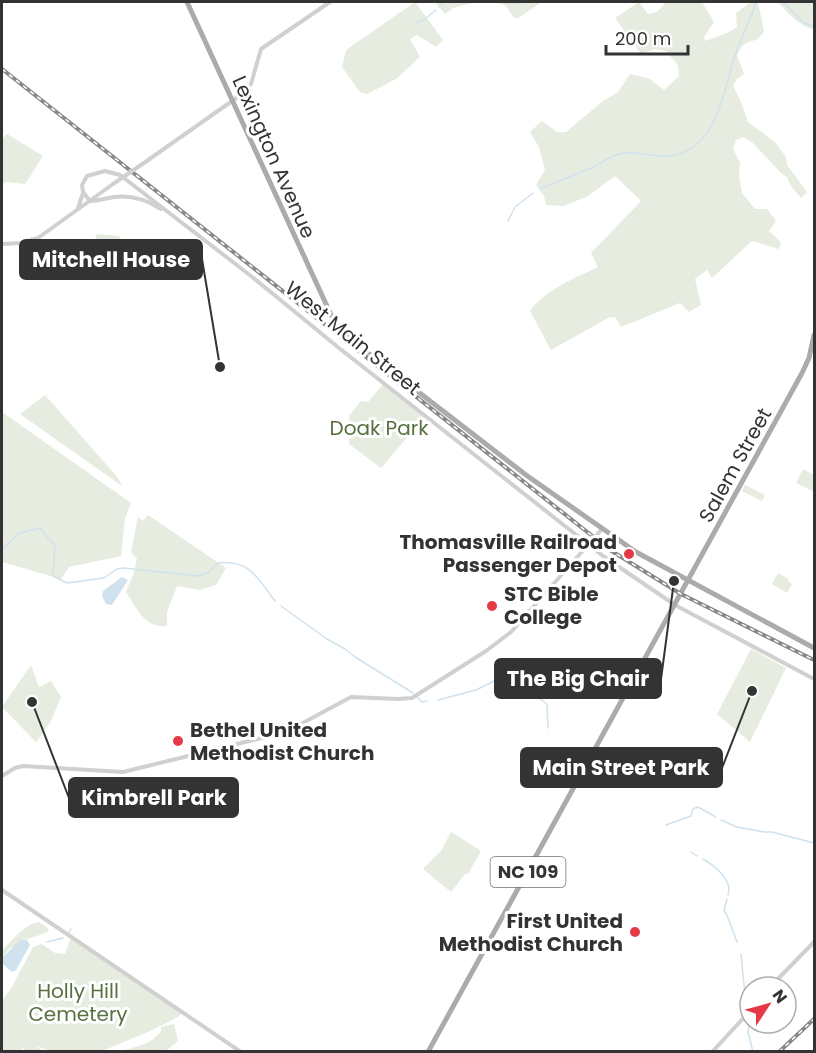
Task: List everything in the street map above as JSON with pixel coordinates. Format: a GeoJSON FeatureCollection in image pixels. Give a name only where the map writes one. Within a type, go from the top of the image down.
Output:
{"type":"FeatureCollection","features":[{"type":"Feature","properties":{"kind":"main road","name":"Lexington Avenue"},"geometry":{"type":"LineString","coordinates":[[187,2],[335,325]]}},
{"type":"Feature","properties":{"kind":"main road","name":"West Main Street"},"geometry":{"type":"LineString","coordinates":[[335,325],[348,339],[427,399],[636,552],[814,648]]}},
{"type":"Feature","properties":{"kind":"main road","name":"Salem Street"},"geometry":{"type":"LineString","coordinates":[[675,605],[802,373],[809,358],[814,335]]}},
{"type":"Feature","properties":{"kind":"main road","name":"NC 109"},"geometry":{"type":"LineString","coordinates":[[428,1052],[675,605]]}},
{"type":"Feature","properties":{"kind":"street"},"geometry":{"type":"LineString","coordinates":[[2,244],[21,243],[38,238],[242,94],[251,84],[261,49],[330,2]]}},
{"type":"Feature","properties":{"kind":"street","name":"West Main Street"},"geometry":{"type":"LineString","coordinates":[[83,192],[82,182],[87,176],[100,172],[115,173],[184,224],[588,544],[675,605],[814,679]]}},
{"type":"Feature","properties":{"kind":"street"},"geometry":{"type":"LineString","coordinates":[[83,192],[90,201]]}},
{"type":"Feature","properties":{"kind":"street"},"geometry":{"type":"LineString","coordinates":[[76,211],[82,201],[83,192]]}},
{"type":"Feature","properties":{"kind":"street"},"geometry":{"type":"LineString","coordinates":[[90,201],[118,197],[140,200],[158,207],[184,224]]}},
{"type":"Feature","properties":{"kind":"street"},"geometry":{"type":"LineString","coordinates":[[2,776],[23,766],[123,772],[286,732],[351,697],[412,698],[486,651],[511,632],[602,529]]}},
{"type":"Feature","properties":{"kind":"street"},"geometry":{"type":"LineString","coordinates":[[2,890],[242,1052]]}},
{"type":"Feature","properties":{"kind":"street"},"geometry":{"type":"LineString","coordinates":[[782,975],[814,942]]}},
{"type":"Feature","properties":{"kind":"street"},"geometry":{"type":"LineString","coordinates":[[712,1052],[738,1024]]}},
{"type":"Feature","properties":{"kind":"green space"},"geometry":{"type":"Polygon","coordinates":[[[415,2],[443,40],[436,47],[417,35],[410,39],[420,57],[396,79],[367,94],[360,92],[342,67],[346,50],[415,2]]]}},
{"type":"Feature","properties":{"kind":"green space"},"geometry":{"type":"Polygon","coordinates":[[[435,2],[476,2],[453,8],[445,14],[435,2]]]}},
{"type":"Feature","properties":{"kind":"green space"},"geometry":{"type":"Polygon","coordinates":[[[493,2],[542,2],[518,18],[514,18],[505,5],[493,2]]]}},
{"type":"Feature","properties":{"kind":"green space"},"geometry":{"type":"Polygon","coordinates":[[[639,2],[648,14],[657,12],[666,2],[702,2],[714,22],[704,37],[705,41],[737,27],[736,13],[751,2],[758,2],[764,32],[757,40],[744,44],[737,55],[744,74],[733,86],[748,122],[775,142],[786,157],[787,165],[807,192],[801,198],[787,177],[752,142],[743,137],[736,140],[733,149],[740,163],[739,177],[742,193],[755,209],[767,209],[776,221],[769,231],[781,242],[779,249],[752,241],[712,278],[707,270],[695,279],[701,305],[689,312],[680,303],[621,327],[615,317],[608,318],[551,350],[530,311],[552,291],[598,267],[591,253],[641,201],[615,176],[588,196],[564,206],[546,205],[544,196],[536,185],[545,170],[539,147],[530,132],[542,121],[557,132],[566,132],[603,101],[618,92],[630,74],[650,79],[664,90],[679,76],[678,65],[666,51],[654,49],[641,54],[615,18],[639,2]]]}},
{"type":"Feature","properties":{"kind":"green space"},"geometry":{"type":"Polygon","coordinates":[[[778,2],[814,2],[814,29],[799,23],[778,2]]]}},
{"type":"Feature","properties":{"kind":"green space"},"geometry":{"type":"Polygon","coordinates":[[[7,134],[43,156],[25,184],[7,182],[2,184],[2,139],[7,134]]]}},
{"type":"Feature","properties":{"kind":"green space"},"geometry":{"type":"Polygon","coordinates":[[[96,234],[119,236],[122,240],[114,259],[106,256],[100,250],[96,243],[96,234]]]}},
{"type":"Feature","properties":{"kind":"green space","name":"Doak Park"},"geometry":{"type":"Polygon","coordinates":[[[383,384],[426,415],[381,468],[349,444],[349,416],[361,401],[368,402],[383,384]]]}},
{"type":"Feature","properties":{"kind":"green space"},"geometry":{"type":"Polygon","coordinates":[[[45,395],[118,478],[122,486],[20,414],[45,395]]]}},
{"type":"Feature","properties":{"kind":"green space"},"geometry":{"type":"Polygon","coordinates":[[[2,412],[131,503],[125,518],[121,556],[69,567],[61,579],[2,562],[2,412]]]}},
{"type":"Feature","properties":{"kind":"green space"},"geometry":{"type":"Polygon","coordinates":[[[803,469],[814,475],[814,492],[796,483],[803,469]]]}},
{"type":"Feature","properties":{"kind":"green space"},"geometry":{"type":"Polygon","coordinates":[[[745,485],[765,495],[762,501],[742,491],[745,485]]]}},
{"type":"Feature","properties":{"kind":"green space"},"geometry":{"type":"Polygon","coordinates":[[[148,515],[226,568],[216,585],[200,590],[177,586],[167,612],[167,626],[152,624],[142,616],[126,592],[137,559],[131,552],[138,517],[143,521],[148,515]]]}},
{"type":"Feature","properties":{"kind":"green space"},"geometry":{"type":"Polygon","coordinates":[[[778,573],[789,579],[788,581],[792,584],[787,593],[772,584],[778,573]]]}},
{"type":"Feature","properties":{"kind":"green space"},"geometry":{"type":"Polygon","coordinates":[[[751,649],[786,668],[750,742],[717,714],[751,649]]]}},
{"type":"Feature","properties":{"kind":"green space"},"geometry":{"type":"Polygon","coordinates":[[[31,665],[39,687],[51,681],[61,697],[51,721],[36,742],[2,707],[31,665]]]}},
{"type":"Feature","properties":{"kind":"green space"},"geometry":{"type":"Polygon","coordinates":[[[451,832],[481,851],[468,874],[465,874],[451,892],[423,869],[441,851],[451,832]]]}},
{"type":"Feature","properties":{"kind":"green space"},"geometry":{"type":"Polygon","coordinates":[[[39,922],[48,928],[48,932],[25,940],[9,949],[2,958],[2,951],[14,938],[24,929],[39,922]]]}},
{"type":"Feature","properties":{"kind":"green space","name":"Holly Hill Cemetery"},"geometry":{"type":"Polygon","coordinates":[[[71,937],[182,1012],[178,1017],[150,1031],[102,1051],[51,1051],[35,1046],[44,1051],[22,1051],[26,1046],[19,1051],[2,1051],[2,1001],[33,947],[42,944],[55,953],[65,954],[71,937]]]}},
{"type":"Feature","properties":{"kind":"green space"},"geometry":{"type":"Polygon","coordinates":[[[174,1024],[178,1041],[166,1051],[122,1051],[148,1042],[157,1036],[161,1027],[174,1024]]]}},
{"type":"Feature","properties":{"kind":"water"},"geometry":{"type":"Polygon","coordinates":[[[122,577],[128,580],[112,605],[106,604],[102,596],[103,591],[122,577]]]}},
{"type":"Feature","properties":{"kind":"water"},"geometry":{"type":"Polygon","coordinates":[[[20,940],[27,940],[30,945],[16,970],[12,972],[2,963],[2,958],[20,940]]]}},
{"type":"Feature","properties":{"kind":"waterway"},"geometry":{"type":"LineString","coordinates":[[439,7],[444,2]]}},
{"type":"Feature","properties":{"kind":"waterway"},"geometry":{"type":"LineString","coordinates":[[503,2],[526,2]]}},
{"type":"Feature","properties":{"kind":"waterway"},"geometry":{"type":"LineString","coordinates":[[540,189],[616,155],[623,153],[675,155],[690,149],[702,139],[718,113],[736,53],[756,2]]}},
{"type":"Feature","properties":{"kind":"waterway"},"geometry":{"type":"LineString","coordinates":[[783,2],[804,23],[814,26]]}},
{"type":"Feature","properties":{"kind":"waterway"},"geometry":{"type":"LineString","coordinates":[[416,23],[424,20],[436,10]]}},
{"type":"Feature","properties":{"kind":"waterway"},"geometry":{"type":"LineString","coordinates":[[508,221],[515,207],[533,193]]}},
{"type":"Feature","properties":{"kind":"waterway"},"geometry":{"type":"LineString","coordinates":[[2,550],[19,533],[40,528],[55,546],[53,576],[67,583],[104,578],[117,569],[124,568],[198,576],[209,572],[218,563],[238,564],[252,572],[275,601]]}},
{"type":"Feature","properties":{"kind":"waterway"},"geometry":{"type":"LineString","coordinates":[[281,606],[327,639],[413,693]]}},
{"type":"Feature","properties":{"kind":"waterway"},"geometry":{"type":"LineString","coordinates":[[438,700],[476,690],[494,681],[503,681],[524,687],[547,704],[548,728]]}},
{"type":"Feature","properties":{"kind":"waterway"},"geometry":{"type":"LineString","coordinates":[[417,697],[422,702],[427,701]]}},
{"type":"Feature","properties":{"kind":"waterway"},"geometry":{"type":"LineString","coordinates":[[666,825],[691,816],[693,809],[698,807],[716,817]]}},
{"type":"Feature","properties":{"kind":"waterway"},"geometry":{"type":"LineString","coordinates":[[721,820],[737,827],[772,832],[814,843]]}},
{"type":"Feature","properties":{"kind":"waterway"},"geometry":{"type":"LineString","coordinates":[[691,852],[697,856]]}},
{"type":"Feature","properties":{"kind":"waterway"},"geometry":{"type":"LineString","coordinates":[[703,859],[718,870],[725,879],[729,889],[728,895]]}},
{"type":"Feature","properties":{"kind":"waterway"},"geometry":{"type":"LineString","coordinates":[[727,899],[724,911],[737,942]]}},
{"type":"Feature","properties":{"kind":"waterway"},"geometry":{"type":"LineString","coordinates":[[47,942],[63,938]]}},
{"type":"Feature","properties":{"kind":"waterway"},"geometry":{"type":"LineString","coordinates":[[741,954],[743,975]]}},
{"type":"Feature","properties":{"kind":"waterway"},"geometry":{"type":"LineString","coordinates":[[749,1035],[753,1052]]}},
{"type":"Feature","properties":{"kind":"railway"},"geometry":{"type":"LineString","coordinates":[[2,69],[610,550],[681,594],[814,660]]}},
{"type":"Feature","properties":{"kind":"railway"},"geometry":{"type":"LineString","coordinates":[[779,1052],[814,1019]]}},
{"type":"Feature","properties":{"kind":"place","name":"Mitchell House"},"geometry":{"type":"Point","coordinates":[220,367]}},
{"type":"Feature","properties":{"kind":"place","name":"Thomasville Railroad Passenger Depot"},"geometry":{"type":"Point","coordinates":[629,554]}},
{"type":"Feature","properties":{"kind":"place","name":"The Big Chair"},"geometry":{"type":"Point","coordinates":[674,581]}},
{"type":"Feature","properties":{"kind":"place","name":"STC Bible College"},"geometry":{"type":"Point","coordinates":[492,606]}},
{"type":"Feature","properties":{"kind":"place","name":"Main Street Park"},"geometry":{"type":"Point","coordinates":[752,691]}},
{"type":"Feature","properties":{"kind":"place","name":"Kimbrell Park"},"geometry":{"type":"Point","coordinates":[32,702]}},
{"type":"Feature","properties":{"kind":"place","name":"Bethel United Methodist Church"},"geometry":{"type":"Point","coordinates":[178,741]}},
{"type":"Feature","properties":{"kind":"place","name":"First United Methodist Church"},"geometry":{"type":"Point","coordinates":[635,932]}}]}
